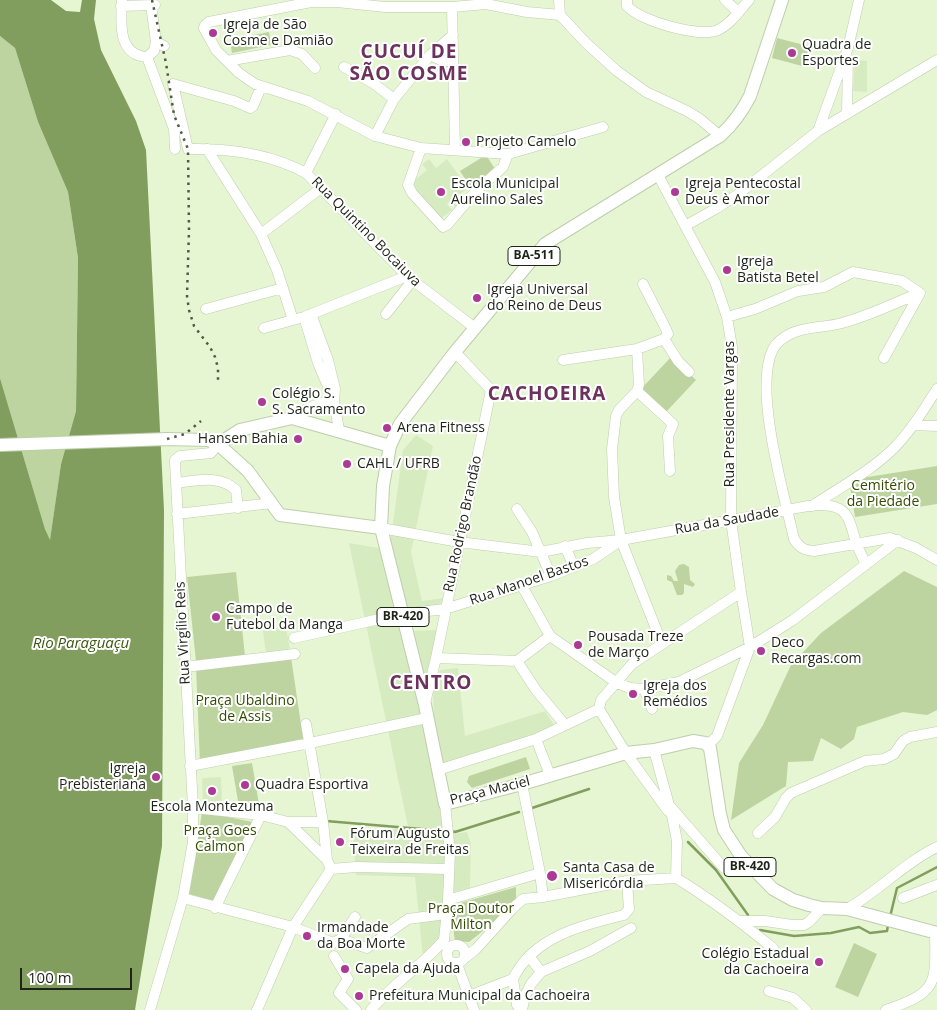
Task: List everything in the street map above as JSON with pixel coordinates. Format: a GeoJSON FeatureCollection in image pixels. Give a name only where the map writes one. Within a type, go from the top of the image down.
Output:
{"type":"FeatureCollection","features":[{"type":"Feature","properties":{"kind":"main road","name":"BA-511"},"geometry":{"type":"LineString","coordinates":[[390,446],[400,424],[455,352],[545,244],[720,136],[732,125],[744,109],[750,96],[782,0]]}},
{"type":"Feature","properties":{"kind":"main road"},"geometry":{"type":"LineString","coordinates":[[218,444],[240,430],[292,418],[390,446]]}},
{"type":"Feature","properties":{"kind":"main road"},"geometry":{"type":"LineString","coordinates":[[0,445],[202,438],[218,444],[248,471],[280,515],[381,528]]}},
{"type":"Feature","properties":{"kind":"main road","name":"BR-420"},"geometry":{"type":"LineString","coordinates":[[390,446],[383,486],[381,528],[425,705],[438,770]]}},
{"type":"Feature","properties":{"kind":"main road","name":"BR-420"},"geometry":{"type":"LineString","coordinates":[[713,740],[710,748],[724,830],[732,844],[758,875],[774,889],[793,900],[822,908],[847,909],[936,933]]}},
{"type":"Feature","properties":{"kind":"main road","name":"Praça Maciel"},"geometry":{"type":"LineString","coordinates":[[438,770],[445,804],[522,784],[626,753],[654,750],[693,741],[713,740]]}},
{"type":"Feature","properties":{"kind":"street"},"geometry":{"type":"LineString","coordinates":[[559,0],[560,14],[586,43],[617,71],[646,92],[700,119],[720,136]]}},
{"type":"Feature","properties":{"kind":"street"},"geometry":{"type":"LineString","coordinates":[[628,0],[627,6],[632,10],[653,20],[690,31],[715,31],[724,26],[749,0]]}},
{"type":"Feature","properties":{"kind":"street"},"geometry":{"type":"LineString","coordinates":[[725,0],[738,12]]}},
{"type":"Feature","properties":{"kind":"street"},"geometry":{"type":"LineString","coordinates":[[818,131],[848,48],[859,0]]}},
{"type":"Feature","properties":{"kind":"street"},"geometry":{"type":"LineString","coordinates":[[560,14],[528,12],[486,4],[452,7],[311,2],[276,4],[209,22],[205,24],[204,28],[209,40],[227,61],[246,78],[261,86],[308,101],[375,136],[420,148],[508,154],[603,127]]}},
{"type":"Feature","properties":{"kind":"street"},"geometry":{"type":"LineString","coordinates":[[121,3],[153,5],[160,44],[147,57],[134,53],[126,46],[122,34],[121,3]]}},
{"type":"Feature","properties":{"kind":"street"},"geometry":{"type":"LineString","coordinates":[[452,7],[455,150]]}},
{"type":"Feature","properties":{"kind":"street"},"geometry":{"type":"LineString","coordinates":[[375,136],[394,99],[412,75],[430,55],[453,35]]}},
{"type":"Feature","properties":{"kind":"street"},"geometry":{"type":"LineString","coordinates":[[847,113],[848,48]]}},
{"type":"Feature","properties":{"kind":"street"},"geometry":{"type":"LineString","coordinates":[[227,61],[290,50],[302,54],[315,68]]}},
{"type":"Feature","properties":{"kind":"street"},"geometry":{"type":"LineString","coordinates":[[430,55],[443,61],[453,61]]}},
{"type":"Feature","properties":{"kind":"street"},"geometry":{"type":"LineString","coordinates":[[147,57],[174,129],[175,149]]}},
{"type":"Feature","properties":{"kind":"street"},"geometry":{"type":"LineString","coordinates":[[684,226],[737,195],[818,131],[937,60]]}},
{"type":"Feature","properties":{"kind":"street"},"geometry":{"type":"LineString","coordinates":[[344,67],[394,99]]}},
{"type":"Feature","properties":{"kind":"street","name":"Rua Quintino Bocaiuva"},"geometry":{"type":"LineString","coordinates":[[261,86],[253,106],[250,108],[234,101],[173,84],[188,149],[207,149],[268,157],[292,165],[306,173],[410,279],[475,328]]}},
{"type":"Feature","properties":{"kind":"street"},"geometry":{"type":"LineString","coordinates":[[306,173],[336,114]]}},
{"type":"Feature","properties":{"kind":"street"},"geometry":{"type":"LineString","coordinates":[[420,148],[408,185],[412,193],[443,227],[447,225],[476,191],[503,167],[508,154]]}},
{"type":"Feature","properties":{"kind":"street"},"geometry":{"type":"LineString","coordinates":[[207,149],[261,234],[283,288],[293,320]]}},
{"type":"Feature","properties":{"kind":"street","name":"Rua Presidente Vargas"},"geometry":{"type":"LineString","coordinates":[[658,175],[715,282],[727,317],[732,347],[731,520],[740,592],[750,647]]}},
{"type":"Feature","properties":{"kind":"street"},"geometry":{"type":"LineString","coordinates":[[261,234],[321,188]]}},
{"type":"Feature","properties":{"kind":"street"},"geometry":{"type":"LineString","coordinates":[[727,317],[755,310],[798,290],[824,287],[853,272],[902,281],[920,292]]}},
{"type":"Feature","properties":{"kind":"street"},"geometry":{"type":"LineString","coordinates":[[386,314],[410,279]]}},
{"type":"Feature","properties":{"kind":"street"},"geometry":{"type":"LineString","coordinates":[[264,328],[308,315],[410,279]]}},
{"type":"Feature","properties":{"kind":"street"},"geometry":{"type":"LineString","coordinates":[[564,360],[637,349],[664,339],[668,334],[643,284]]}},
{"type":"Feature","properties":{"kind":"street"},"geometry":{"type":"LineString","coordinates":[[206,309],[283,288]]}},
{"type":"Feature","properties":{"kind":"street"},"geometry":{"type":"LineString","coordinates":[[884,358],[920,292]]}},
{"type":"Feature","properties":{"kind":"street"},"geometry":{"type":"LineString","coordinates":[[920,292],[841,324],[807,329],[782,339],[774,347],[769,361],[766,376],[766,396],[774,448],[794,539],[799,546],[805,550],[814,551],[883,538],[898,540],[937,560]]}},
{"type":"Feature","properties":{"kind":"street"},"geometry":{"type":"LineString","coordinates":[[308,315],[328,360],[335,389],[334,402]]}},
{"type":"Feature","properties":{"kind":"street"},"geometry":{"type":"LineString","coordinates":[[308,315],[318,363],[334,402],[339,430]]}},
{"type":"Feature","properties":{"kind":"street"},"geometry":{"type":"LineString","coordinates":[[664,339],[678,361],[688,372]]}},
{"type":"Feature","properties":{"kind":"street"},"geometry":{"type":"LineString","coordinates":[[637,349],[640,379],[637,391],[619,410],[616,416],[612,449],[614,497],[621,540],[662,644]]}},
{"type":"Feature","properties":{"kind":"street","name":"Rua Rodrigo Brandão"},"geometry":{"type":"LineString","coordinates":[[425,705],[491,390],[455,352]]}},
{"type":"Feature","properties":{"kind":"street"},"geometry":{"type":"LineString","coordinates":[[318,363],[328,360]]}},
{"type":"Feature","properties":{"kind":"street"},"geometry":{"type":"LineString","coordinates":[[812,506],[882,459],[896,446],[913,425],[937,389]]}},
{"type":"Feature","properties":{"kind":"street"},"geometry":{"type":"LineString","coordinates":[[637,391],[673,424],[668,436],[670,471]]}},
{"type":"Feature","properties":{"kind":"street"},"geometry":{"type":"LineString","coordinates":[[292,418],[305,409],[325,402],[334,402]]}},
{"type":"Feature","properties":{"kind":"street"},"geometry":{"type":"LineString","coordinates":[[913,425],[937,426]]}},
{"type":"Feature","properties":{"kind":"street","name":"Rua Virgílio Reis"},"geometry":{"type":"LineString","coordinates":[[150,1010],[183,898],[193,842],[193,808],[175,460],[180,456],[211,453],[218,444]]}},
{"type":"Feature","properties":{"kind":"street"},"geometry":{"type":"LineString","coordinates":[[176,483],[212,480],[226,482],[236,490],[238,508]]}},
{"type":"Feature","properties":{"kind":"street"},"geometry":{"type":"LineString","coordinates":[[177,514],[272,503]]}},
{"type":"Feature","properties":{"kind":"street","name":"Rua da Saudade"},"geometry":{"type":"LineString","coordinates":[[541,552],[566,546],[621,540],[812,506],[833,506],[843,511],[850,522],[856,544]]}},
{"type":"Feature","properties":{"kind":"street"},"geometry":{"type":"LineString","coordinates":[[517,509],[532,532],[551,576]]}},
{"type":"Feature","properties":{"kind":"street"},"geometry":{"type":"LineString","coordinates":[[381,528],[459,542],[541,552]]}},
{"type":"Feature","properties":{"kind":"street","name":"Rua Manoel Bastos"},"geometry":{"type":"LineString","coordinates":[[294,638],[402,614],[445,609],[522,586],[594,559],[621,540]]}},
{"type":"Feature","properties":{"kind":"street"},"geometry":{"type":"LineString","coordinates":[[522,586],[550,636],[618,683],[630,688],[644,689],[679,682],[750,647],[793,620],[898,540]]}},
{"type":"Feature","properties":{"kind":"street"},"geometry":{"type":"LineString","coordinates":[[588,543],[594,559]]}},
{"type":"Feature","properties":{"kind":"street"},"geometry":{"type":"LineString","coordinates":[[856,544],[866,565]]}},
{"type":"Feature","properties":{"kind":"street"},"geometry":{"type":"LineString","coordinates":[[566,546],[574,567]]}},
{"type":"Feature","properties":{"kind":"street"},"geometry":{"type":"LineString","coordinates":[[674,820],[626,753],[599,709],[601,700],[618,683],[632,664],[740,592]]}},
{"type":"Feature","properties":{"kind":"street"},"geometry":{"type":"LineString","coordinates":[[436,658],[518,661],[550,636]]}},
{"type":"Feature","properties":{"kind":"street"},"geometry":{"type":"LineString","coordinates":[[713,740],[750,647]]}},
{"type":"Feature","properties":{"kind":"street"},"geometry":{"type":"LineString","coordinates":[[186,667],[296,654]]}},
{"type":"Feature","properties":{"kind":"street"},"geometry":{"type":"LineString","coordinates":[[518,661],[536,690],[565,725]]}},
{"type":"Feature","properties":{"kind":"street"},"geometry":{"type":"LineString","coordinates":[[644,689],[652,709]]}},
{"type":"Feature","properties":{"kind":"street"},"geometry":{"type":"LineString","coordinates":[[438,770],[536,739],[599,709]]}},
{"type":"Feature","properties":{"kind":"street"},"geometry":{"type":"LineString","coordinates":[[190,766],[427,718]]}},
{"type":"Feature","properties":{"kind":"street"},"geometry":{"type":"LineString","coordinates":[[258,1010],[293,927],[329,864],[306,724]]}},
{"type":"Feature","properties":{"kind":"street"},"geometry":{"type":"LineString","coordinates":[[758,833],[775,817],[791,793],[865,762],[884,760],[894,754],[903,741],[910,737],[937,732]]}},
{"type":"Feature","properties":{"kind":"street","name":"Praça Maciel"},"geometry":{"type":"LineString","coordinates":[[536,739],[550,775]]}},
{"type":"Feature","properties":{"kind":"street"},"geometry":{"type":"LineString","coordinates":[[654,750],[674,820],[677,842],[676,878]]}},
{"type":"Feature","properties":{"kind":"street"},"geometry":{"type":"LineString","coordinates":[[522,784],[540,873],[542,897]]}},
{"type":"Feature","properties":{"kind":"street"},"geometry":{"type":"LineString","coordinates":[[445,804],[450,852],[446,914],[447,954],[448,959],[452,963],[461,963],[519,902],[528,898],[627,881],[676,878],[703,894],[773,948]]}},
{"type":"Feature","properties":{"kind":"street"},"geometry":{"type":"LineString","coordinates":[[669,805],[724,868]]}},
{"type":"Feature","properties":{"kind":"street"},"geometry":{"type":"LineString","coordinates":[[193,808],[261,815],[288,822],[323,822]]}},
{"type":"Feature","properties":{"kind":"street"},"geometry":{"type":"LineString","coordinates":[[215,908],[261,815]]}},
{"type":"Feature","properties":{"kind":"street"},"geometry":{"type":"LineString","coordinates":[[288,822],[329,864],[356,867],[449,869]]}},
{"type":"Feature","properties":{"kind":"street"},"geometry":{"type":"LineString","coordinates":[[847,909],[878,889],[923,854],[937,847]]}},
{"type":"Feature","properties":{"kind":"street"},"geometry":{"type":"LineString","coordinates":[[448,900],[540,873]]}},
{"type":"Feature","properties":{"kind":"street"},"geometry":{"type":"LineString","coordinates":[[522,1010],[517,1005],[513,979],[518,968],[528,956],[551,939],[588,924],[627,913],[629,909],[627,881]]}},
{"type":"Feature","properties":{"kind":"street"},"geometry":{"type":"LineString","coordinates":[[903,898],[937,886]]}},
{"type":"Feature","properties":{"kind":"street"},"geometry":{"type":"LineString","coordinates":[[183,898],[215,908],[293,927],[333,943],[339,940],[355,917]]}},
{"type":"Feature","properties":{"kind":"street"},"geometry":{"type":"LineString","coordinates":[[740,921],[765,920],[792,925],[804,925],[822,908]]}},
{"type":"Feature","properties":{"kind":"street"},"geometry":{"type":"LineString","coordinates":[[339,940],[365,948],[370,947],[408,919],[446,914]]}},
{"type":"Feature","properties":{"kind":"street"},"geometry":{"type":"LineString","coordinates":[[522,1010],[525,996],[541,972],[590,951],[631,928]]}},
{"type":"Feature","properties":{"kind":"street"},"geometry":{"type":"LineString","coordinates":[[886,1010],[911,1001],[926,992],[936,979],[936,933]]}},
{"type":"Feature","properties":{"kind":"street"},"geometry":{"type":"LineString","coordinates":[[371,1010],[396,983],[435,950],[448,943],[461,946],[466,957]]}},
{"type":"Feature","properties":{"kind":"street"},"geometry":{"type":"LineString","coordinates":[[334,956],[348,979],[340,993],[356,1010]]}},
{"type":"Feature","properties":{"kind":"street"},"geometry":{"type":"LineString","coordinates":[[528,956],[541,972]]}},
{"type":"Feature","properties":{"kind":"street"},"geometry":{"type":"LineString","coordinates":[[457,964],[474,1010]]}},
{"type":"Feature","properties":{"kind":"street"},"geometry":{"type":"LineString","coordinates":[[469,996],[513,979]]}},
{"type":"Feature","properties":{"kind":"street"},"geometry":{"type":"LineString","coordinates":[[769,991],[793,998],[806,1010]]}},
{"type":"Feature","properties":{"kind":"shaded area"},"geometry":{"type":"Polygon","coordinates":[[[855,60],[867,61],[867,92],[853,91],[855,60]]]}},
{"type":"Feature","properties":{"kind":"shaded area","name":"Escola Municipal Aurelino Sales"},"geometry":{"type":"Polygon","coordinates":[[[429,159],[436,168],[447,159],[468,188],[459,195],[464,202],[456,208],[451,201],[447,204],[452,210],[439,220],[411,183],[427,170],[422,164],[429,159]]]}},
{"type":"Feature","properties":{"kind":"shaded area"},"geometry":{"type":"Polygon","coordinates":[[[416,435],[433,446],[411,552],[422,601],[444,598],[439,606],[407,611],[390,545],[403,450],[416,435]]]}},
{"type":"Feature","properties":{"kind":"shaded area"},"geometry":{"type":"Polygon","coordinates":[[[349,543],[379,548],[415,688],[441,809],[446,853],[442,942],[424,969],[415,877],[356,875],[353,834],[408,827],[349,543]]]}},
{"type":"Feature","properties":{"kind":"shaded area"},"geometry":{"type":"Polygon","coordinates":[[[286,627],[290,650],[266,654],[263,631],[286,627]]]}},
{"type":"Feature","properties":{"kind":"shaded area"},"geometry":{"type":"Polygon","coordinates":[[[437,630],[431,671],[416,674],[409,631],[437,630]]]}},
{"type":"Feature","properties":{"kind":"shaded area"},"geometry":{"type":"Polygon","coordinates":[[[458,668],[465,736],[545,711],[555,726],[527,738],[444,764],[434,724],[433,691],[440,670],[458,668]]]}},
{"type":"Feature","properties":{"kind":"shaded area","name":"Escola Montezuma"},"geometry":{"type":"Polygon","coordinates":[[[221,777],[222,804],[203,804],[202,778],[221,777]]]}},
{"type":"Feature","properties":{"kind":"shaded area"},"geometry":{"type":"Polygon","coordinates":[[[467,832],[471,844],[470,888],[454,892],[453,834],[467,832]]]}},
{"type":"Feature","properties":{"kind":"green space"},"geometry":{"type":"Polygon","coordinates":[[[269,32],[271,45],[232,53],[230,40],[269,32]]]}},
{"type":"Feature","properties":{"kind":"green space"},"geometry":{"type":"Polygon","coordinates":[[[0,36],[15,48],[38,122],[68,192],[78,258],[76,411],[61,464],[50,541],[0,378],[0,36]]]}},
{"type":"Feature","properties":{"kind":"green space","name":"Quadra de Esportes"},"geometry":{"type":"Polygon","coordinates":[[[777,38],[812,47],[806,67],[772,58],[777,38]]]}},
{"type":"Feature","properties":{"kind":"green space"},"geometry":{"type":"Polygon","coordinates":[[[486,155],[497,172],[471,188],[460,171],[486,155]]]}},
{"type":"Feature","properties":{"kind":"green space"},"geometry":{"type":"Polygon","coordinates":[[[671,357],[696,380],[666,412],[641,389],[671,357]]]}},
{"type":"Feature","properties":{"kind":"green space","name":"Cemitério da Piedade"},"geometry":{"type":"Polygon","coordinates":[[[937,466],[937,504],[855,517],[849,480],[937,466]]]}},
{"type":"Feature","properties":{"kind":"green space"},"geometry":{"type":"Polygon","coordinates":[[[684,564],[689,567],[690,580],[695,584],[693,587],[684,584],[684,593],[677,595],[672,582],[667,580],[667,575],[671,576],[674,581],[678,581],[675,571],[679,565],[684,564]]]}},
{"type":"Feature","properties":{"kind":"green space"},"geometry":{"type":"Polygon","coordinates":[[[904,571],[937,587],[937,710],[927,715],[903,712],[857,727],[854,739],[841,749],[821,738],[813,761],[788,762],[786,786],[731,820],[739,763],[763,725],[791,665],[821,633],[904,571]]]}},
{"type":"Feature","properties":{"kind":"green space","name":"Campo de Futebol da Manga"},"geometry":{"type":"Polygon","coordinates":[[[236,572],[245,656],[196,661],[187,577],[236,572]]]}},
{"type":"Feature","properties":{"kind":"green space","name":"Praça Ubaldino de Assis"},"geometry":{"type":"Polygon","coordinates":[[[291,657],[304,745],[200,764],[196,667],[291,657]]]}},
{"type":"Feature","properties":{"kind":"green space"},"geometry":{"type":"Polygon","coordinates":[[[526,757],[530,769],[472,788],[467,782],[469,776],[526,757]]]}},
{"type":"Feature","properties":{"kind":"green space","name":"Quadra Esportiva"},"geometry":{"type":"Polygon","coordinates":[[[252,763],[259,804],[239,807],[232,766],[252,763]]]}},
{"type":"Feature","properties":{"kind":"green space","name":"Praça Goes Calmon"},"geometry":{"type":"Polygon","coordinates":[[[202,812],[253,822],[214,901],[189,894],[202,812]]]}},
{"type":"Feature","properties":{"kind":"green space","name":"Praça Doutor Milton"},"geometry":{"type":"Polygon","coordinates":[[[516,887],[516,905],[469,942],[455,941],[450,906],[516,887]]]}},
{"type":"Feature","properties":{"kind":"green space"},"geometry":{"type":"Polygon","coordinates":[[[854,943],[877,954],[858,997],[835,987],[854,943]]]}},
{"type":"Feature","properties":{"kind":"water","name":"Rio Paraguaçu"},"geometry":{"type":"Polygon","coordinates":[[[0,0],[51,0],[66,11],[80,12],[82,0],[96,0],[94,19],[101,50],[136,121],[146,150],[164,510],[162,846],[135,1010],[0,1010],[0,378],[45,529],[50,540],[61,464],[76,411],[78,258],[68,192],[38,122],[15,48],[0,36],[0,0]]]}},
{"type":"Feature","properties":{"kind":"waterway"},"geometry":{"type":"LineString","coordinates":[[532,808],[589,789]]}},
{"type":"Feature","properties":{"kind":"waterway"},"geometry":{"type":"LineString","coordinates":[[162,808],[191,811]]}},
{"type":"Feature","properties":{"kind":"waterway"},"geometry":{"type":"LineString","coordinates":[[451,831],[455,832],[519,812]]}},
{"type":"Feature","properties":{"kind":"waterway"},"geometry":{"type":"LineString","coordinates":[[326,821],[445,831]]}},
{"type":"Feature","properties":{"kind":"waterway"},"geometry":{"type":"LineString","coordinates":[[688,842],[716,870],[748,915]]}},
{"type":"Feature","properties":{"kind":"waterway"},"geometry":{"type":"LineString","coordinates":[[890,917],[897,888],[937,867]]}},
{"type":"Feature","properties":{"kind":"waterway"},"geometry":{"type":"LineString","coordinates":[[760,930],[794,936],[831,933],[859,927],[870,933],[887,931],[888,925]]}},
{"type":"Feature","properties":{"kind":"railway"},"geometry":{"type":"LineString","coordinates":[[152,0],[166,63],[174,115],[188,149],[189,230],[187,296],[189,310],[194,326],[215,357],[218,368],[218,384]]}},
{"type":"Feature","properties":{"kind":"railway"},"geometry":{"type":"LineString","coordinates":[[167,439],[185,434],[201,421]]}},
{"type":"Feature","properties":{"kind":"place","name":"Igreja de São Cosme e Damião"},"geometry":{"type":"Point","coordinates":[213,33]}},
{"type":"Feature","properties":{"kind":"place","name":"Quadra de Esportes"},"geometry":{"type":"Point","coordinates":[792,53]}},
{"type":"Feature","properties":{"kind":"place","name":"Projeto Camelo"},"geometry":{"type":"Point","coordinates":[466,142]}},
{"type":"Feature","properties":{"kind":"place","name":"Escola Municipal Aurelino Sales"},"geometry":{"type":"Point","coordinates":[441,192]}},
{"type":"Feature","properties":{"kind":"place","name":"Igreja Pentecostal Deus è Amor"},"geometry":{"type":"Point","coordinates":[675,192]}},
{"type":"Feature","properties":{"kind":"place","name":"Igreja Batista Betel"},"geometry":{"type":"Point","coordinates":[727,270]}},
{"type":"Feature","properties":{"kind":"place","name":"Igreja Universal do Reino de Deus"},"geometry":{"type":"Point","coordinates":[477,298]}},
{"type":"Feature","properties":{"kind":"place","name":"Colégio S. S. Sacramento"},"geometry":{"type":"Point","coordinates":[262,402]}},
{"type":"Feature","properties":{"kind":"place","name":"Arena Fitness"},"geometry":{"type":"Point","coordinates":[387,428]}},
{"type":"Feature","properties":{"kind":"place","name":"Hansen Bahia"},"geometry":{"type":"Point","coordinates":[298,439]}},
{"type":"Feature","properties":{"kind":"place","name":"CAHL / UFRB"},"geometry":{"type":"Point","coordinates":[347,464]}},
{"type":"Feature","properties":{"kind":"place","name":"Campo de Futebol da Manga"},"geometry":{"type":"Point","coordinates":[216,617]}},
{"type":"Feature","properties":{"kind":"place","name":"Pousada Treze de Março"},"geometry":{"type":"Point","coordinates":[578,645]}},
{"type":"Feature","properties":{"kind":"place","name":"Deco Recargas.com"},"geometry":{"type":"Point","coordinates":[761,651]}},
{"type":"Feature","properties":{"kind":"place","name":"Igreja dos Remédios"},"geometry":{"type":"Point","coordinates":[633,694]}},
{"type":"Feature","properties":{"kind":"place","name":"Igreja Prebisteriana"},"geometry":{"type":"Point","coordinates":[156,777]}},
{"type":"Feature","properties":{"kind":"place","name":"Quadra Esportiva"},"geometry":{"type":"Point","coordinates":[245,785]}},
{"type":"Feature","properties":{"kind":"place","name":"Escola Montezuma"},"geometry":{"type":"Point","coordinates":[212,791]}},
{"type":"Feature","properties":{"kind":"place","name":"Fórum Augusto Teixeira de Freitas"},"geometry":{"type":"Point","coordinates":[340,842]}},
{"type":"Feature","properties":{"kind":"place","name":"Santa Casa de Misericórdia"},"geometry":{"type":"Point","coordinates":[552,876]}},
{"type":"Feature","properties":{"kind":"place","name":"Irmandade da Boa Morte"},"geometry":{"type":"Point","coordinates":[307,936]}},
{"type":"Feature","properties":{"kind":"place","name":"Colégio Estadual da Cachoeira"},"geometry":{"type":"Point","coordinates":[819,962]}},
{"type":"Feature","properties":{"kind":"place","name":"Capela da Ajuda"},"geometry":{"type":"Point","coordinates":[345,969]}},
{"type":"Feature","properties":{"kind":"place","name":"Prefeitura Municipal da Cachoeira"},"geometry":{"type":"Point","coordinates":[359,996]}},
{"type":"Feature","properties":{"kind":"district","name":"CUCUÍ DE SÃO COSME"},"geometry":{"type":"Point","coordinates":[409,64]}},
{"type":"Feature","properties":{"kind":"district","name":"CACHOEIRA"},"geometry":{"type":"Point","coordinates":[547,395]}},
{"type":"Feature","properties":{"kind":"district","name":"CENTRO"},"geometry":{"type":"Point","coordinates":[431,684]}}]}
